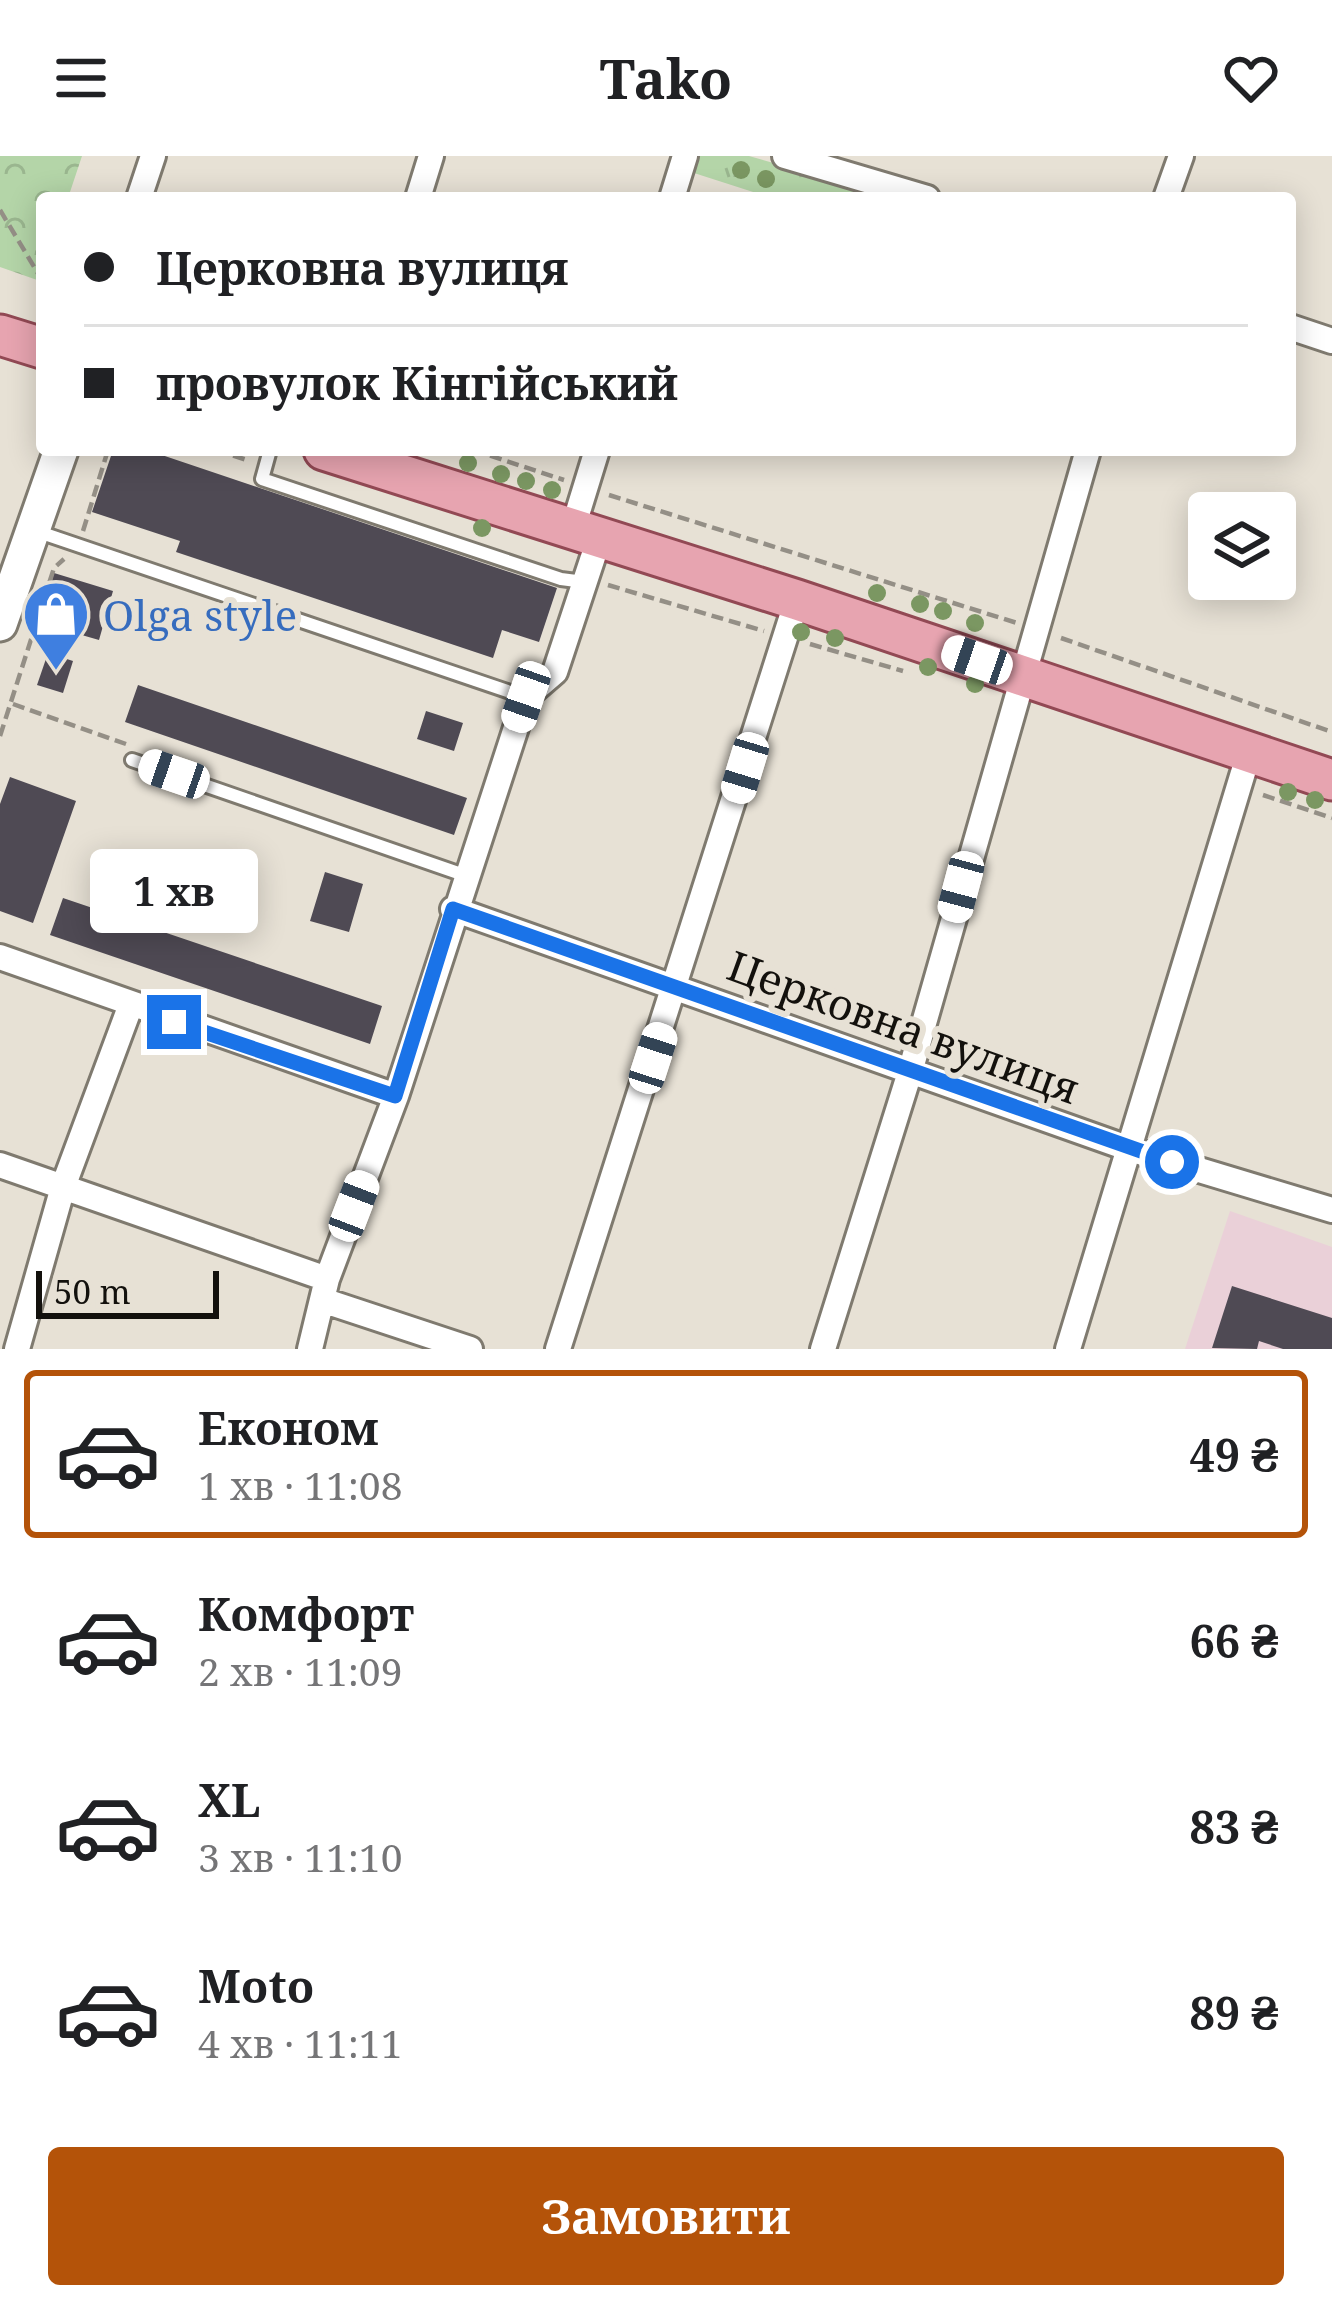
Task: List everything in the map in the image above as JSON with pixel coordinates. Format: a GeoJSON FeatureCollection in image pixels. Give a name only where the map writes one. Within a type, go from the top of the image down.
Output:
{"type":"FeatureCollection","features":[{"type":"Feature","properties":{"kind":"main road"},"geometry":{"type":"LineString","coordinates":[[0,334],[36,346]]}},
{"type":"Feature","properties":{"kind":"main road"},"geometry":{"type":"LineString","coordinates":[[348,456],[586,535],[791,619],[1022,675],[1245,765],[1332,780]]}},
{"type":"Feature","properties":{"kind":"street"},"geometry":{"type":"LineString","coordinates":[[141,192],[153,156]]}},
{"type":"Feature","properties":{"kind":"street"},"geometry":{"type":"LineString","coordinates":[[420,192],[431,156]]}},
{"type":"Feature","properties":{"kind":"street"},"geometry":{"type":"LineString","coordinates":[[674,192],[685,156]]}},
{"type":"Feature","properties":{"kind":"street"},"geometry":{"type":"LineString","coordinates":[[785,156],[907,192]]}},
{"type":"Feature","properties":{"kind":"street"},"geometry":{"type":"LineString","coordinates":[[1168,192],[1181,156]]}},
{"type":"Feature","properties":{"kind":"street"},"geometry":{"type":"LineString","coordinates":[[1296,329],[1332,341]]}},
{"type":"Feature","properties":{"kind":"street"},"geometry":{"type":"LineString","coordinates":[[0,624],[59,456]]}},
{"type":"Feature","properties":{"kind":"street"},"geometry":{"type":"LineString","coordinates":[[310,1349],[526,697],[555,673],[585,582],[586,488],[595,456]]}},
{"type":"Feature","properties":{"kind":"street"},"geometry":{"type":"LineString","coordinates":[[823,1349],[910,1072],[1086,456]]}},
{"type":"Feature","properties":{"kind":"street"},"geometry":{"type":"LineString","coordinates":[[558,1349],[791,619]]}},
{"type":"Feature","properties":{"kind":"street"},"geometry":{"type":"LineString","coordinates":[[1068,1349],[1245,765]]}},
{"type":"Feature","properties":{"kind":"street","name":"Церковна вулиця"},"geometry":{"type":"LineString","coordinates":[[453,909],[1132,1150],[1332,1210]]}},
{"type":"Feature","properties":{"kind":"street"},"geometry":{"type":"LineString","coordinates":[[0,957],[130,1007],[395,1096]]}},
{"type":"Feature","properties":{"kind":"street"},"geometry":{"type":"LineString","coordinates":[[17,1349],[63,1187],[130,1007]]}},
{"type":"Feature","properties":{"kind":"street"},"geometry":{"type":"LineString","coordinates":[[0,1165],[470,1349]]}},
{"type":"Feature","properties":{"kind":"lane"},"geometry":{"type":"LineString","coordinates":[[269,456],[262,478],[561,579],[585,582]]}},
{"type":"Feature","properties":{"kind":"lane"},"geometry":{"type":"LineString","coordinates":[[33,530],[526,697]]}},
{"type":"Feature","properties":{"kind":"lane"},"geometry":{"type":"LineString","coordinates":[[133,760],[464,875]]}},
{"type":"Feature","properties":{"kind":"path"},"geometry":{"type":"LineString","coordinates":[[0,210],[36,270]]}},
{"type":"Feature","properties":{"kind":"path"},"geometry":{"type":"LineString","coordinates":[[0,736],[54,568],[79,545],[105,456]]}},
{"type":"Feature","properties":{"kind":"path"},"geometry":{"type":"LineString","coordinates":[[491,456],[1036,628],[1332,732]]}},
{"type":"Feature","properties":{"kind":"path"},"geometry":{"type":"LineString","coordinates":[[585,582],[791,619]]}},
{"type":"Feature","properties":{"kind":"path"},"geometry":{"type":"LineString","coordinates":[[11,703],[124,740],[133,760]]}},
{"type":"Feature","properties":{"kind":"path"},"geometry":{"type":"LineString","coordinates":[[1245,765],[1258,794],[1332,818]]}},
{"type":"Feature","properties":{"kind":"shaded area"},"geometry":{"type":"Polygon","coordinates":[[[1230,1211],[1332,1247],[1332,1349],[1185,1349],[1230,1211]]]}},
{"type":"Feature","properties":{"kind":"green space"},"geometry":{"type":"Polygon","coordinates":[[[0,156],[82,156],[70,192],[36,192],[36,280],[0,267],[0,156]]]}},
{"type":"Feature","properties":{"kind":"green space"},"geometry":{"type":"Polygon","coordinates":[[[699,156],[749,156],[875,192],[753,192],[694,173],[699,156]]]}},
{"type":"Feature","properties":{"kind":"building"},"geometry":{"type":"Polygon","coordinates":[[[111,456],[165,456],[557,588],[539,642],[502,630],[493,658],[176,552],[180,541],[92,512],[111,456]]]}},
{"type":"Feature","properties":{"kind":"building"},"geometry":{"type":"Polygon","coordinates":[[[54,573],[113,591],[99,640],[40,623],[54,573]]]}},
{"type":"Feature","properties":{"kind":"building"},"geometry":{"type":"Polygon","coordinates":[[[48,653],[73,661],[63,693],[37,685],[48,653]]]}},
{"type":"Feature","properties":{"kind":"building"},"geometry":{"type":"Polygon","coordinates":[[[138,685],[467,798],[454,835],[125,722],[138,685]]]}},
{"type":"Feature","properties":{"kind":"building"},"geometry":{"type":"Polygon","coordinates":[[[426,711],[463,723],[454,751],[417,739],[426,711]]]}},
{"type":"Feature","properties":{"kind":"building"},"geometry":{"type":"Polygon","coordinates":[[[10,777],[76,801],[33,923],[0,911],[0,804],[10,777]]]}},
{"type":"Feature","properties":{"kind":"building"},"geometry":{"type":"Polygon","coordinates":[[[325,872],[363,884],[349,932],[310,921],[325,872]]]}},
{"type":"Feature","properties":{"kind":"building"},"geometry":{"type":"Polygon","coordinates":[[[63,898],[382,1006],[370,1044],[50,935],[63,898]]]}},
{"type":"Feature","properties":{"kind":"building"},"geometry":{"type":"Polygon","coordinates":[[[1232,1286],[1332,1318],[1332,1349],[1283,1349],[1259,1341],[1257,1349],[1212,1348],[1232,1286]]]}},
{"type":"Feature","properties":{"kind":"place","name":"Olga style"},"geometry":{"type":"Point","coordinates":[56,673]}},
{"type":"Feature","properties":{"kind":"route"},"geometry":{"type":"LineString","coordinates":[[174,1022],[395,1096],[453,909],[1172,1162]]}}]}
